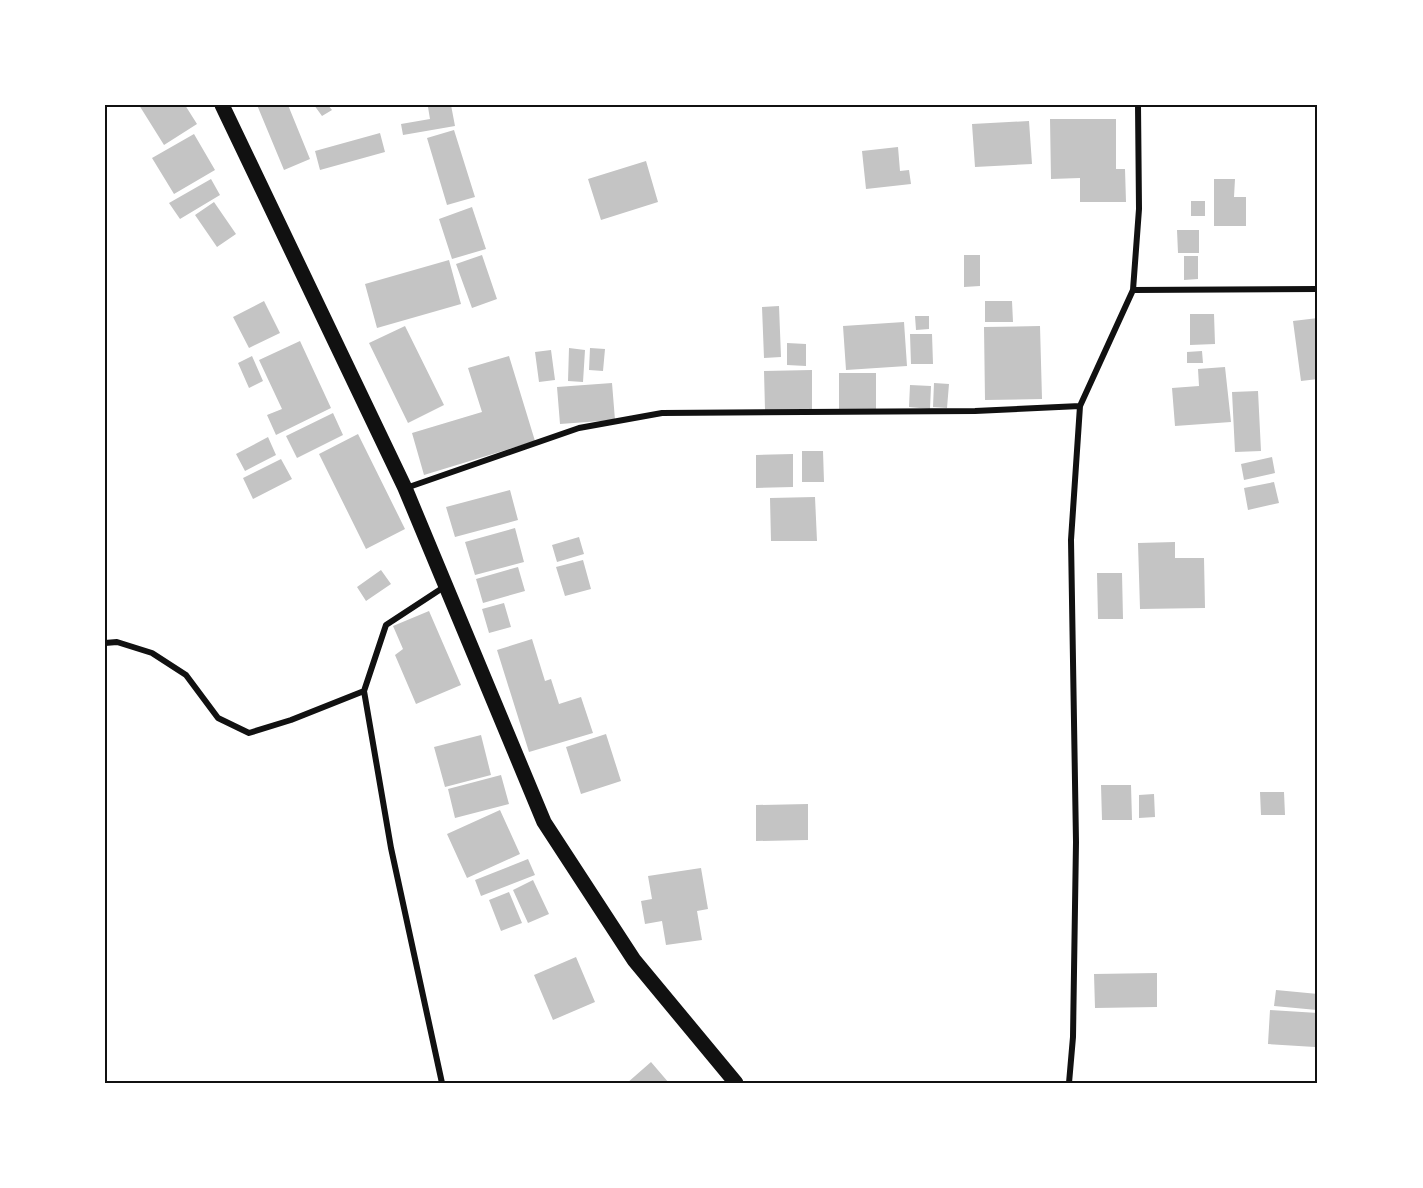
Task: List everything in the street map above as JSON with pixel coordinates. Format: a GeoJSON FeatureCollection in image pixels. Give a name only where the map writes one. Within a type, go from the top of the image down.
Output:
{"type":"FeatureCollection","features":[{"type":"Feature","properties":{"kind":"main road"},"geometry":{"type":"LineString","coordinates":[[222,105],[405,488],[544,822],[634,960],[736,1083]]}},
{"type":"Feature","properties":{"kind":"street"},"geometry":{"type":"LineString","coordinates":[[1069,1083],[1073,1037],[1076,842],[1071,540],[1080,406],[1132,290],[1139,209],[1138,105]]}},
{"type":"Feature","properties":{"kind":"street"},"geometry":{"type":"LineString","coordinates":[[1132,290],[1318,289]]}},
{"type":"Feature","properties":{"kind":"street"},"geometry":{"type":"LineString","coordinates":[[405,488],[579,428],[662,413],[975,411],[1080,406]]}},
{"type":"Feature","properties":{"kind":"street"},"geometry":{"type":"LineString","coordinates":[[442,1083],[390,848],[364,691],[386,625],[445,587]]}},
{"type":"Feature","properties":{"kind":"street"},"geometry":{"type":"LineString","coordinates":[[105,643],[117,642],[152,653],[186,675],[218,718],[249,733],[291,720],[364,691]]}},
{"type":"Feature","properties":{"kind":"building"},"geometry":{"type":"Polygon","coordinates":[[[139,105],[185,105],[197,124],[164,145],[139,105]]]}},
{"type":"Feature","properties":{"kind":"building"},"geometry":{"type":"Polygon","coordinates":[[[257,105],[288,105],[310,159],[284,170],[257,105]]]}},
{"type":"Feature","properties":{"kind":"building"},"geometry":{"type":"Polygon","coordinates":[[[314,105],[328,105],[332,110],[322,116],[314,105]]]}},
{"type":"Feature","properties":{"kind":"building"},"geometry":{"type":"Polygon","coordinates":[[[451,105],[455,126],[403,135],[401,124],[430,119],[428,107],[451,105]]]}},
{"type":"Feature","properties":{"kind":"building"},"geometry":{"type":"Polygon","coordinates":[[[1050,119],[1116,119],[1116,169],[1125,169],[1126,202],[1080,202],[1080,178],[1051,179],[1050,119]]]}},
{"type":"Feature","properties":{"kind":"building"},"geometry":{"type":"Polygon","coordinates":[[[1029,121],[1032,164],[975,167],[972,124],[1029,121]]]}},
{"type":"Feature","properties":{"kind":"building"},"geometry":{"type":"Polygon","coordinates":[[[454,130],[475,197],[447,205],[427,138],[454,130]]]}},
{"type":"Feature","properties":{"kind":"building"},"geometry":{"type":"Polygon","coordinates":[[[380,133],[385,152],[320,170],[315,151],[380,133]]]}},
{"type":"Feature","properties":{"kind":"building"},"geometry":{"type":"Polygon","coordinates":[[[194,134],[215,170],[174,194],[152,158],[194,134]]]}},
{"type":"Feature","properties":{"kind":"building"},"geometry":{"type":"Polygon","coordinates":[[[898,147],[900,171],[909,170],[911,184],[866,189],[862,151],[898,147]]]}},
{"type":"Feature","properties":{"kind":"building"},"geometry":{"type":"Polygon","coordinates":[[[646,161],[658,202],[601,220],[588,179],[646,161]]]}},
{"type":"Feature","properties":{"kind":"building"},"geometry":{"type":"Polygon","coordinates":[[[211,179],[220,195],[180,219],[169,203],[211,179]]]}},
{"type":"Feature","properties":{"kind":"building"},"geometry":{"type":"Polygon","coordinates":[[[1214,179],[1235,179],[1234,197],[1246,197],[1246,226],[1214,226],[1214,179]]]}},
{"type":"Feature","properties":{"kind":"building"},"geometry":{"type":"Polygon","coordinates":[[[1191,201],[1205,201],[1205,216],[1191,216],[1191,201]]]}},
{"type":"Feature","properties":{"kind":"building"},"geometry":{"type":"Polygon","coordinates":[[[214,202],[236,234],[217,247],[195,215],[214,202]]]}},
{"type":"Feature","properties":{"kind":"building"},"geometry":{"type":"Polygon","coordinates":[[[472,207],[486,249],[452,259],[439,219],[472,207]]]}},
{"type":"Feature","properties":{"kind":"building"},"geometry":{"type":"Polygon","coordinates":[[[1177,230],[1199,230],[1199,253],[1178,253],[1177,230]]]}},
{"type":"Feature","properties":{"kind":"building"},"geometry":{"type":"Polygon","coordinates":[[[482,255],[497,299],[472,308],[456,264],[482,255]]]}},
{"type":"Feature","properties":{"kind":"building"},"geometry":{"type":"Polygon","coordinates":[[[964,255],[980,255],[980,286],[964,287],[964,255]]]}},
{"type":"Feature","properties":{"kind":"building"},"geometry":{"type":"Polygon","coordinates":[[[1184,256],[1198,256],[1198,279],[1184,280],[1184,256]]]}},
{"type":"Feature","properties":{"kind":"building"},"geometry":{"type":"Polygon","coordinates":[[[449,260],[461,304],[377,328],[365,284],[449,260]]]}},
{"type":"Feature","properties":{"kind":"building"},"geometry":{"type":"Polygon","coordinates":[[[264,301],[280,333],[249,348],[233,317],[264,301]]]}},
{"type":"Feature","properties":{"kind":"building"},"geometry":{"type":"Polygon","coordinates":[[[985,301],[1012,301],[1013,322],[985,322],[985,301]]]}},
{"type":"Feature","properties":{"kind":"building"},"geometry":{"type":"Polygon","coordinates":[[[779,306],[781,357],[764,358],[762,307],[779,306]]]}},
{"type":"Feature","properties":{"kind":"building"},"geometry":{"type":"Polygon","coordinates":[[[1190,314],[1214,314],[1215,344],[1190,345],[1190,314]]]}},
{"type":"Feature","properties":{"kind":"building"},"geometry":{"type":"Polygon","coordinates":[[[915,316],[929,316],[929,329],[916,330],[915,316]]]}},
{"type":"Feature","properties":{"kind":"building"},"geometry":{"type":"Polygon","coordinates":[[[1318,318],[1318,379],[1301,381],[1293,321],[1318,318]]]}},
{"type":"Feature","properties":{"kind":"building"},"geometry":{"type":"Polygon","coordinates":[[[904,322],[907,366],[846,370],[843,326],[904,322]]]}},
{"type":"Feature","properties":{"kind":"building"},"geometry":{"type":"Polygon","coordinates":[[[405,326],[444,405],[408,423],[369,343],[405,326]]]}},
{"type":"Feature","properties":{"kind":"building"},"geometry":{"type":"Polygon","coordinates":[[[1040,326],[1042,399],[985,400],[984,327],[1040,326]]]}},
{"type":"Feature","properties":{"kind":"building"},"geometry":{"type":"Polygon","coordinates":[[[910,334],[932,334],[933,364],[911,364],[910,334]]]}},
{"type":"Feature","properties":{"kind":"building"},"geometry":{"type":"Polygon","coordinates":[[[300,341],[331,408],[276,435],[267,415],[282,409],[259,360],[300,341]]]}},
{"type":"Feature","properties":{"kind":"building"},"geometry":{"type":"Polygon","coordinates":[[[787,343],[806,344],[806,366],[787,365],[787,343]]]}},
{"type":"Feature","properties":{"kind":"building"},"geometry":{"type":"Polygon","coordinates":[[[569,348],[585,350],[583,382],[568,381],[569,348]]]}},
{"type":"Feature","properties":{"kind":"building"},"geometry":{"type":"Polygon","coordinates":[[[590,348],[605,349],[603,371],[589,370],[590,348]]]}},
{"type":"Feature","properties":{"kind":"building"},"geometry":{"type":"Polygon","coordinates":[[[551,350],[555,380],[539,382],[535,352],[551,350]]]}},
{"type":"Feature","properties":{"kind":"building"},"geometry":{"type":"Polygon","coordinates":[[[1202,351],[1203,363],[1187,363],[1187,352],[1202,351]]]}},
{"type":"Feature","properties":{"kind":"building"},"geometry":{"type":"Polygon","coordinates":[[[252,356],[263,381],[249,388],[238,363],[252,356]]]}},
{"type":"Feature","properties":{"kind":"building"},"geometry":{"type":"Polygon","coordinates":[[[509,356],[535,441],[424,475],[412,433],[482,412],[468,368],[509,356]]]}},
{"type":"Feature","properties":{"kind":"building"},"geometry":{"type":"Polygon","coordinates":[[[1225,367],[1231,422],[1175,426],[1172,388],[1199,386],[1198,369],[1225,367]]]}},
{"type":"Feature","properties":{"kind":"building"},"geometry":{"type":"Polygon","coordinates":[[[812,370],[812,409],[765,410],[764,371],[812,370]]]}},
{"type":"Feature","properties":{"kind":"building"},"geometry":{"type":"Polygon","coordinates":[[[839,373],[876,373],[876,410],[839,409],[839,373]]]}},
{"type":"Feature","properties":{"kind":"building"},"geometry":{"type":"Polygon","coordinates":[[[612,383],[615,420],[560,424],[557,387],[612,383]]]}},
{"type":"Feature","properties":{"kind":"building"},"geometry":{"type":"Polygon","coordinates":[[[934,383],[949,384],[947,408],[933,407],[934,383]]]}},
{"type":"Feature","properties":{"kind":"building"},"geometry":{"type":"Polygon","coordinates":[[[910,385],[931,386],[930,409],[909,407],[910,385]]]}},
{"type":"Feature","properties":{"kind":"building"},"geometry":{"type":"Polygon","coordinates":[[[1258,391],[1261,451],[1235,452],[1232,392],[1258,391]]]}},
{"type":"Feature","properties":{"kind":"building"},"geometry":{"type":"Polygon","coordinates":[[[333,413],[343,435],[297,458],[286,436],[333,413]]]}},
{"type":"Feature","properties":{"kind":"building"},"geometry":{"type":"Polygon","coordinates":[[[358,434],[405,529],[366,549],[319,454],[358,434]]]}},
{"type":"Feature","properties":{"kind":"building"},"geometry":{"type":"Polygon","coordinates":[[[268,437],[276,455],[245,471],[236,454],[268,437]]]}},
{"type":"Feature","properties":{"kind":"building"},"geometry":{"type":"Polygon","coordinates":[[[802,451],[823,451],[824,482],[802,482],[802,451]]]}},
{"type":"Feature","properties":{"kind":"building"},"geometry":{"type":"Polygon","coordinates":[[[793,454],[793,487],[756,488],[756,455],[793,454]]]}},
{"type":"Feature","properties":{"kind":"building"},"geometry":{"type":"Polygon","coordinates":[[[1272,457],[1275,473],[1244,480],[1241,464],[1272,457]]]}},
{"type":"Feature","properties":{"kind":"building"},"geometry":{"type":"Polygon","coordinates":[[[281,459],[292,479],[253,499],[243,478],[281,459]]]}},
{"type":"Feature","properties":{"kind":"building"},"geometry":{"type":"Polygon","coordinates":[[[1274,482],[1279,503],[1248,510],[1244,488],[1274,482]]]}},
{"type":"Feature","properties":{"kind":"building"},"geometry":{"type":"Polygon","coordinates":[[[510,490],[518,520],[455,537],[446,507],[510,490]]]}},
{"type":"Feature","properties":{"kind":"building"},"geometry":{"type":"Polygon","coordinates":[[[815,497],[817,541],[771,541],[770,498],[815,497]]]}},
{"type":"Feature","properties":{"kind":"building"},"geometry":{"type":"Polygon","coordinates":[[[515,528],[524,562],[475,575],[465,542],[515,528]]]}},
{"type":"Feature","properties":{"kind":"building"},"geometry":{"type":"Polygon","coordinates":[[[579,537],[584,554],[557,562],[552,545],[579,537]]]}},
{"type":"Feature","properties":{"kind":"building"},"geometry":{"type":"Polygon","coordinates":[[[1175,542],[1175,558],[1204,558],[1205,608],[1140,609],[1138,543],[1175,542]]]}},
{"type":"Feature","properties":{"kind":"building"},"geometry":{"type":"Polygon","coordinates":[[[583,560],[591,589],[565,596],[556,567],[583,560]]]}},
{"type":"Feature","properties":{"kind":"building"},"geometry":{"type":"Polygon","coordinates":[[[518,567],[525,591],[483,603],[476,579],[518,567]]]}},
{"type":"Feature","properties":{"kind":"building"},"geometry":{"type":"Polygon","coordinates":[[[381,570],[391,584],[366,601],[357,587],[381,570]]]}},
{"type":"Feature","properties":{"kind":"building"},"geometry":{"type":"Polygon","coordinates":[[[1097,573],[1122,573],[1123,619],[1098,619],[1097,573]]]}},
{"type":"Feature","properties":{"kind":"building"},"geometry":{"type":"Polygon","coordinates":[[[504,603],[511,627],[489,633],[482,609],[504,603]]]}},
{"type":"Feature","properties":{"kind":"building"},"geometry":{"type":"Polygon","coordinates":[[[429,611],[461,685],[416,704],[395,655],[403,649],[393,626],[429,611]]]}},
{"type":"Feature","properties":{"kind":"building"},"geometry":{"type":"Polygon","coordinates":[[[532,639],[545,681],[551,679],[559,704],[581,697],[593,733],[529,752],[497,650],[532,639]]]}},
{"type":"Feature","properties":{"kind":"building"},"geometry":{"type":"Polygon","coordinates":[[[606,734],[621,781],[581,794],[566,747],[606,734]]]}},
{"type":"Feature","properties":{"kind":"building"},"geometry":{"type":"Polygon","coordinates":[[[481,735],[491,775],[445,787],[434,747],[481,735]]]}},
{"type":"Feature","properties":{"kind":"building"},"geometry":{"type":"Polygon","coordinates":[[[501,775],[509,804],[455,818],[448,789],[501,775]]]}},
{"type":"Feature","properties":{"kind":"building"},"geometry":{"type":"Polygon","coordinates":[[[1101,785],[1131,785],[1132,820],[1102,820],[1101,785]]]}},
{"type":"Feature","properties":{"kind":"building"},"geometry":{"type":"Polygon","coordinates":[[[1260,792],[1284,792],[1285,815],[1261,815],[1260,792]]]}},
{"type":"Feature","properties":{"kind":"building"},"geometry":{"type":"Polygon","coordinates":[[[1154,794],[1155,817],[1139,818],[1139,795],[1154,794]]]}},
{"type":"Feature","properties":{"kind":"building"},"geometry":{"type":"Polygon","coordinates":[[[808,804],[808,840],[756,841],[756,805],[808,804]]]}},
{"type":"Feature","properties":{"kind":"building"},"geometry":{"type":"Polygon","coordinates":[[[500,810],[520,854],[467,878],[447,834],[500,810]]]}},
{"type":"Feature","properties":{"kind":"building"},"geometry":{"type":"Polygon","coordinates":[[[528,859],[535,875],[481,896],[475,880],[528,859]]]}},
{"type":"Feature","properties":{"kind":"building"},"geometry":{"type":"Polygon","coordinates":[[[701,868],[708,909],[697,911],[702,940],[666,945],[662,921],[645,924],[641,901],[652,899],[648,876],[701,868]]]}},
{"type":"Feature","properties":{"kind":"building"},"geometry":{"type":"Polygon","coordinates":[[[533,880],[549,914],[528,923],[513,890],[533,880]]]}},
{"type":"Feature","properties":{"kind":"building"},"geometry":{"type":"Polygon","coordinates":[[[509,892],[522,923],[501,931],[489,900],[509,892]]]}},
{"type":"Feature","properties":{"kind":"building"},"geometry":{"type":"Polygon","coordinates":[[[576,957],[595,1002],[553,1020],[534,975],[576,957]]]}},
{"type":"Feature","properties":{"kind":"building"},"geometry":{"type":"Polygon","coordinates":[[[1157,973],[1157,1007],[1095,1008],[1094,974],[1157,973]]]}},
{"type":"Feature","properties":{"kind":"building"},"geometry":{"type":"Polygon","coordinates":[[[1276,990],[1318,994],[1317,1010],[1274,1006],[1276,990]]]}},
{"type":"Feature","properties":{"kind":"building"},"geometry":{"type":"Polygon","coordinates":[[[1270,1010],[1318,1013],[1315,1047],[1268,1044],[1270,1010]]]}},
{"type":"Feature","properties":{"kind":"building"},"geometry":{"type":"Polygon","coordinates":[[[651,1062],[669,1083],[627,1083],[651,1062]]]}}]}
